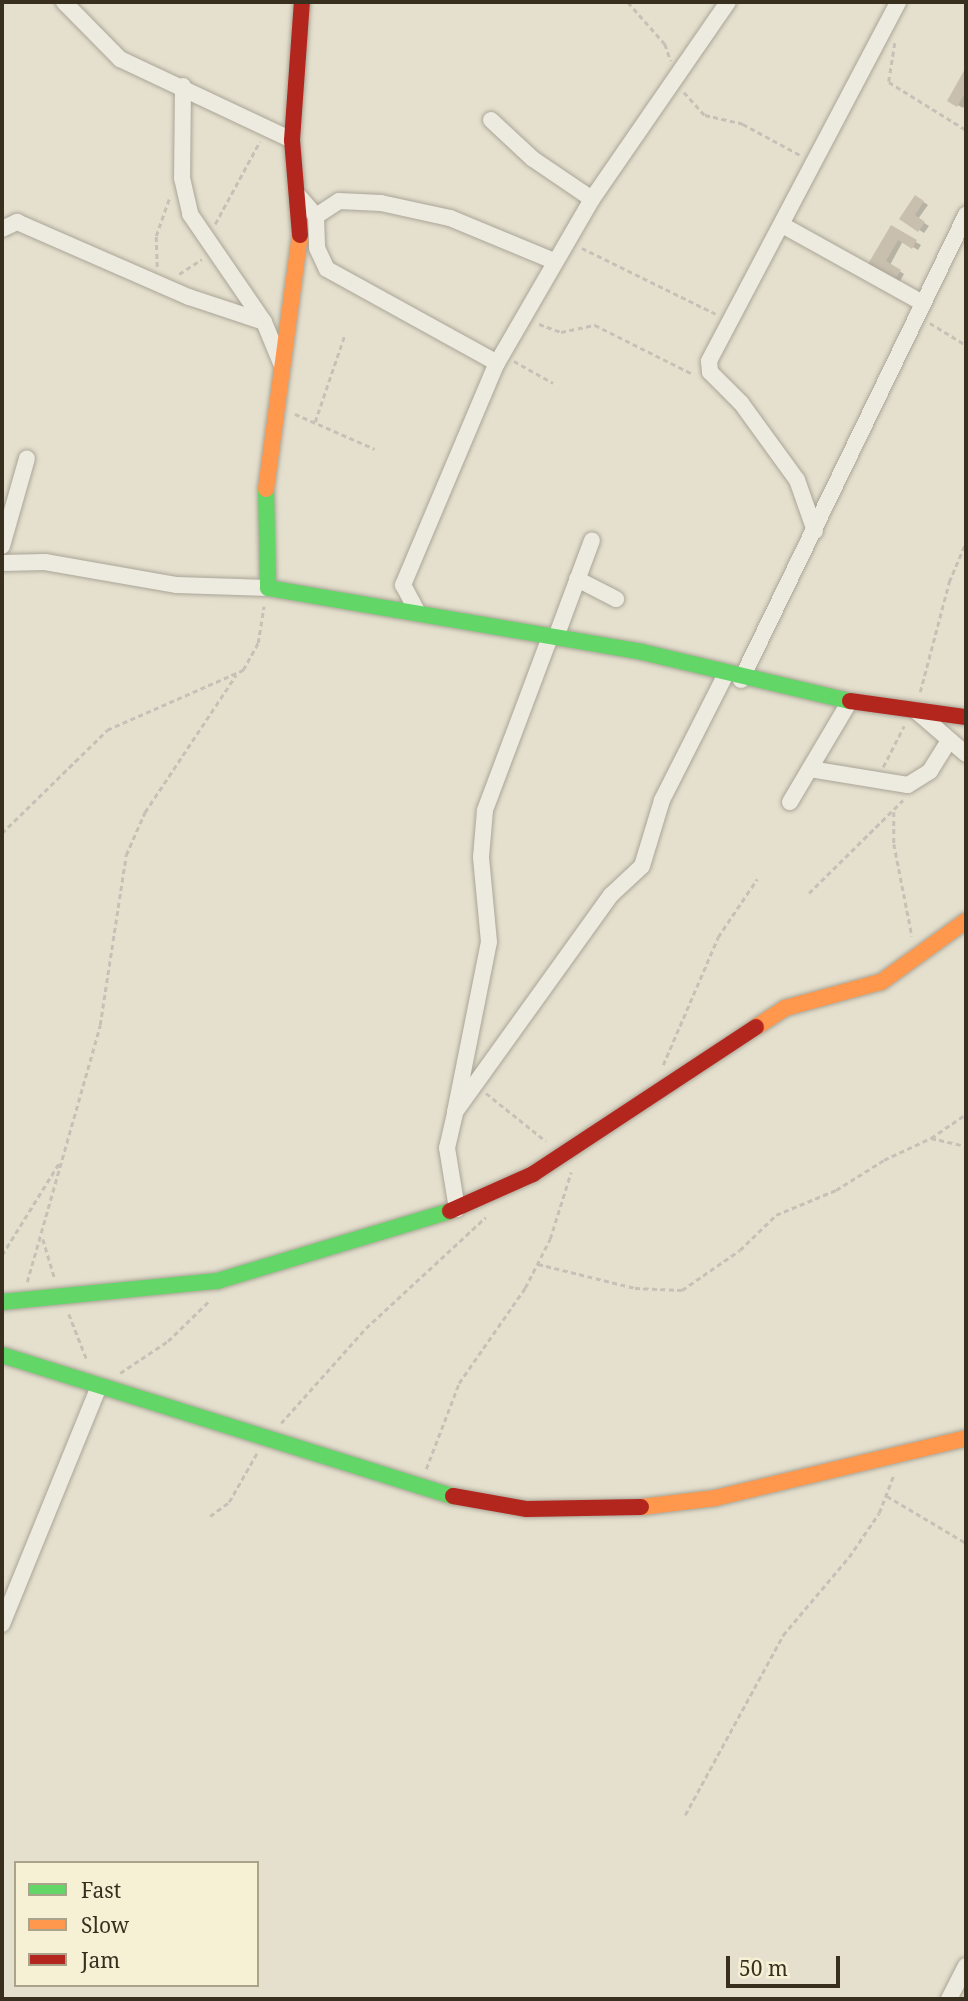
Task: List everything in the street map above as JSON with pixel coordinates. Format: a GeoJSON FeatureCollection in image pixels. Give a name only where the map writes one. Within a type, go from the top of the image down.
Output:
{"type":"FeatureCollection","features":[{"type":"Feature","properties":{"kind":"street"},"geometry":{"type":"LineString","coordinates":[[64,2],[120,59],[183,86],[292,140]]}},
{"type":"Feature","properties":{"kind":"street"},"geometry":{"type":"LineString","coordinates":[[266,589],[265,505],[281,363],[300,239],[292,140],[302,2]]}},
{"type":"Feature","properties":{"kind":"street"},"geometry":{"type":"LineString","coordinates":[[418,613],[403,585],[500,359],[567,238],[677,70],[727,2]]}},
{"type":"Feature","properties":{"kind":"street"},"geometry":{"type":"LineString","coordinates":[[815,531],[797,480],[741,403],[710,372],[710,355],[887,28],[898,2]]}},
{"type":"Feature","properties":{"kind":"street"},"geometry":{"type":"LineString","coordinates":[[183,86],[183,172],[190,214],[209,248],[264,322],[281,363]]}},
{"type":"Feature","properties":{"kind":"street"},"geometry":{"type":"LineString","coordinates":[[491,120],[533,159],[592,199]]}},
{"type":"Feature","properties":{"kind":"street"},"geometry":{"type":"LineString","coordinates":[[298,194],[316,216],[317,248],[327,269],[500,359]]}},
{"type":"Feature","properties":{"kind":"street"},"geometry":{"type":"LineString","coordinates":[[316,216],[339,201],[381,203],[450,218],[554,261]]}},
{"type":"Feature","properties":{"kind":"street"},"geometry":{"type":"LineString","coordinates":[[455,1112],[478,1087],[595,917],[642,866],[662,800],[815,531],[873,418],[920,304],[966,215]]}},
{"type":"Feature","properties":{"kind":"street"},"geometry":{"type":"LineString","coordinates":[[2,229],[19,223],[160,284],[264,322]]}},
{"type":"Feature","properties":{"kind":"street"},"geometry":{"type":"LineString","coordinates":[[782,225],[920,304]]}},
{"type":"Feature","properties":{"kind":"street"},"geometry":{"type":"LineString","coordinates":[[2,545],[27,458]]}},
{"type":"Feature","properties":{"kind":"street"},"geometry":{"type":"LineString","coordinates":[[457,1209],[447,1148],[489,942],[481,857],[485,810],[592,540]]}},
{"type":"Feature","properties":{"kind":"street"},"geometry":{"type":"LineString","coordinates":[[3,561],[45,562],[177,585],[266,589],[418,613],[553,637],[733,678],[850,701],[966,718]]}},
{"type":"Feature","properties":{"kind":"street"},"geometry":{"type":"LineString","coordinates":[[577,579],[616,599]]}},
{"type":"Feature","properties":{"kind":"street"},"geometry":{"type":"LineString","coordinates":[[790,802],[850,701]]}},
{"type":"Feature","properties":{"kind":"street"},"geometry":{"type":"LineString","coordinates":[[915,710],[966,754]]}},
{"type":"Feature","properties":{"kind":"street"},"geometry":{"type":"LineString","coordinates":[[810,769],[877,783],[919,780],[949,740]]}},
{"type":"Feature","properties":{"kind":"street"},"geometry":{"type":"LineString","coordinates":[[2,1302],[217,1281],[457,1209],[562,1155],[654,1091],[785,1008],[881,982],[912,964],[966,921]]}},
{"type":"Feature","properties":{"kind":"street"},"geometry":{"type":"LineString","coordinates":[[2,1355],[270,1436],[469,1501],[597,1512],[715,1498],[898,1457],[966,1438]]}},
{"type":"Feature","properties":{"kind":"street"},"geometry":{"type":"LineString","coordinates":[[2,1624],[103,1386]]}},
{"type":"Feature","properties":{"kind":"street"},"geometry":{"type":"LineString","coordinates":[[949,1999],[966,1966]]}},
{"type":"Feature","properties":{"kind":"path"},"geometry":{"type":"LineString","coordinates":[[628,2],[665,44],[685,95],[705,115],[743,124],[814,164]]}},
{"type":"Feature","properties":{"kind":"path"},"geometry":{"type":"LineString","coordinates":[[887,28],[895,43],[889,82],[966,130]]}},
{"type":"Feature","properties":{"kind":"path"},"geometry":{"type":"LineString","coordinates":[[183,172],[156,236],[160,284],[199,263],[209,248],[228,194],[270,130]]}},
{"type":"Feature","properties":{"kind":"path"},"geometry":{"type":"LineString","coordinates":[[567,238],[692,307],[730,317]]}},
{"type":"Feature","properties":{"kind":"path"},"geometry":{"type":"LineString","coordinates":[[920,304],[929,322],[966,345]]}},
{"type":"Feature","properties":{"kind":"path"},"geometry":{"type":"LineString","coordinates":[[523,317],[561,332],[595,325],[621,334],[681,372],[710,372]]}},
{"type":"Feature","properties":{"kind":"path"},"geometry":{"type":"LineString","coordinates":[[315,422],[344,337]]}},
{"type":"Feature","properties":{"kind":"path"},"geometry":{"type":"LineString","coordinates":[[500,359],[554,383]]}},
{"type":"Feature","properties":{"kind":"path"},"geometry":{"type":"LineString","coordinates":[[276,406],[375,449]]}},
{"type":"Feature","properties":{"kind":"path"},"geometry":{"type":"LineString","coordinates":[[877,783],[915,710],[949,582],[966,542]]}},
{"type":"Feature","properties":{"kind":"path"},"geometry":{"type":"LineString","coordinates":[[21,1301],[43,1235],[104,1006],[126,855],[145,812],[258,643],[266,589]]}},
{"type":"Feature","properties":{"kind":"path"},"geometry":{"type":"LineString","coordinates":[[2,833],[107,730],[236,675]]}},
{"type":"Feature","properties":{"kind":"path"},"geometry":{"type":"LineString","coordinates":[[809,893],[895,810],[919,780]]}},
{"type":"Feature","properties":{"kind":"path"},"geometry":{"type":"LineString","coordinates":[[895,810],[912,964]]}},
{"type":"Feature","properties":{"kind":"path"},"geometry":{"type":"LineString","coordinates":[[654,1091],[719,937],[757,879]]}},
{"type":"Feature","properties":{"kind":"path"},"geometry":{"type":"LineString","coordinates":[[478,1087],[562,1155]]}},
{"type":"Feature","properties":{"kind":"path"},"geometry":{"type":"LineString","coordinates":[[538,1264],[635,1288],[685,1289],[776,1215],[932,1138],[966,1114]]}},
{"type":"Feature","properties":{"kind":"path"},"geometry":{"type":"LineString","coordinates":[[932,1138],[966,1146]]}},
{"type":"Feature","properties":{"kind":"path"},"geometry":{"type":"LineString","coordinates":[[419,1485],[459,1383],[538,1264],[577,1145]]}},
{"type":"Feature","properties":{"kind":"path"},"geometry":{"type":"LineString","coordinates":[[2,1255],[62,1158]]}},
{"type":"Feature","properties":{"kind":"path"},"geometry":{"type":"LineString","coordinates":[[210,1516],[229,1502],[270,1436],[366,1328],[491,1212]]}},
{"type":"Feature","properties":{"kind":"path"},"geometry":{"type":"LineString","coordinates":[[43,1235],[64,1298],[103,1386],[217,1294]]}},
{"type":"Feature","properties":{"kind":"path"},"geometry":{"type":"LineString","coordinates":[[685,1815],[783,1635],[849,1557],[887,1496],[898,1457]]}},
{"type":"Feature","properties":{"kind":"path"},"geometry":{"type":"LineString","coordinates":[[887,1496],[966,1543]]}},
{"type":"Feature","properties":{"kind":"building"},"geometry":{"type":"Polygon","coordinates":[[[966,67],[966,91],[957,107],[947,101],[966,67]]]}},
{"type":"Feature","properties":{"kind":"building"},"geometry":{"type":"Polygon","coordinates":[[[915,195],[924,201],[915,215],[925,222],[918,232],[899,219],[915,195]]]}},
{"type":"Feature","properties":{"kind":"building"},"geometry":{"type":"Polygon","coordinates":[[[891,225],[917,240],[912,249],[898,240],[886,261],[901,270],[895,279],[868,264],[891,225]]]}},
{"type":"Feature","properties":{"kind":"traffic: fast"},"geometry":{"type":"LineString","coordinates":[[266,489],[268,588],[642,652],[850,701]]}},
{"type":"Feature","properties":{"kind":"traffic: fast"},"geometry":{"type":"LineString","coordinates":[[2,1302],[217,1281],[450,1211]]}},
{"type":"Feature","properties":{"kind":"traffic: fast"},"geometry":{"type":"LineString","coordinates":[[2,1355],[453,1496]]}},
{"type":"Feature","properties":{"kind":"traffic: slow"},"geometry":{"type":"LineString","coordinates":[[266,489],[300,235]]}},
{"type":"Feature","properties":{"kind":"traffic: slow"},"geometry":{"type":"LineString","coordinates":[[756,1027],[785,1008],[881,982],[966,921]]}},
{"type":"Feature","properties":{"kind":"traffic: slow"},"geometry":{"type":"LineString","coordinates":[[641,1507],[715,1498],[966,1438]]}},
{"type":"Feature","properties":{"kind":"traffic: jam"},"geometry":{"type":"LineString","coordinates":[[300,235],[292,140],[302,2]]}},
{"type":"Feature","properties":{"kind":"traffic: jam"},"geometry":{"type":"LineString","coordinates":[[850,701],[966,717]]}},
{"type":"Feature","properties":{"kind":"traffic: jam"},"geometry":{"type":"LineString","coordinates":[[450,1211],[533,1174],[756,1027]]}},
{"type":"Feature","properties":{"kind":"traffic: jam"},"geometry":{"type":"LineString","coordinates":[[453,1496],[527,1509],[641,1507]]}}]}
